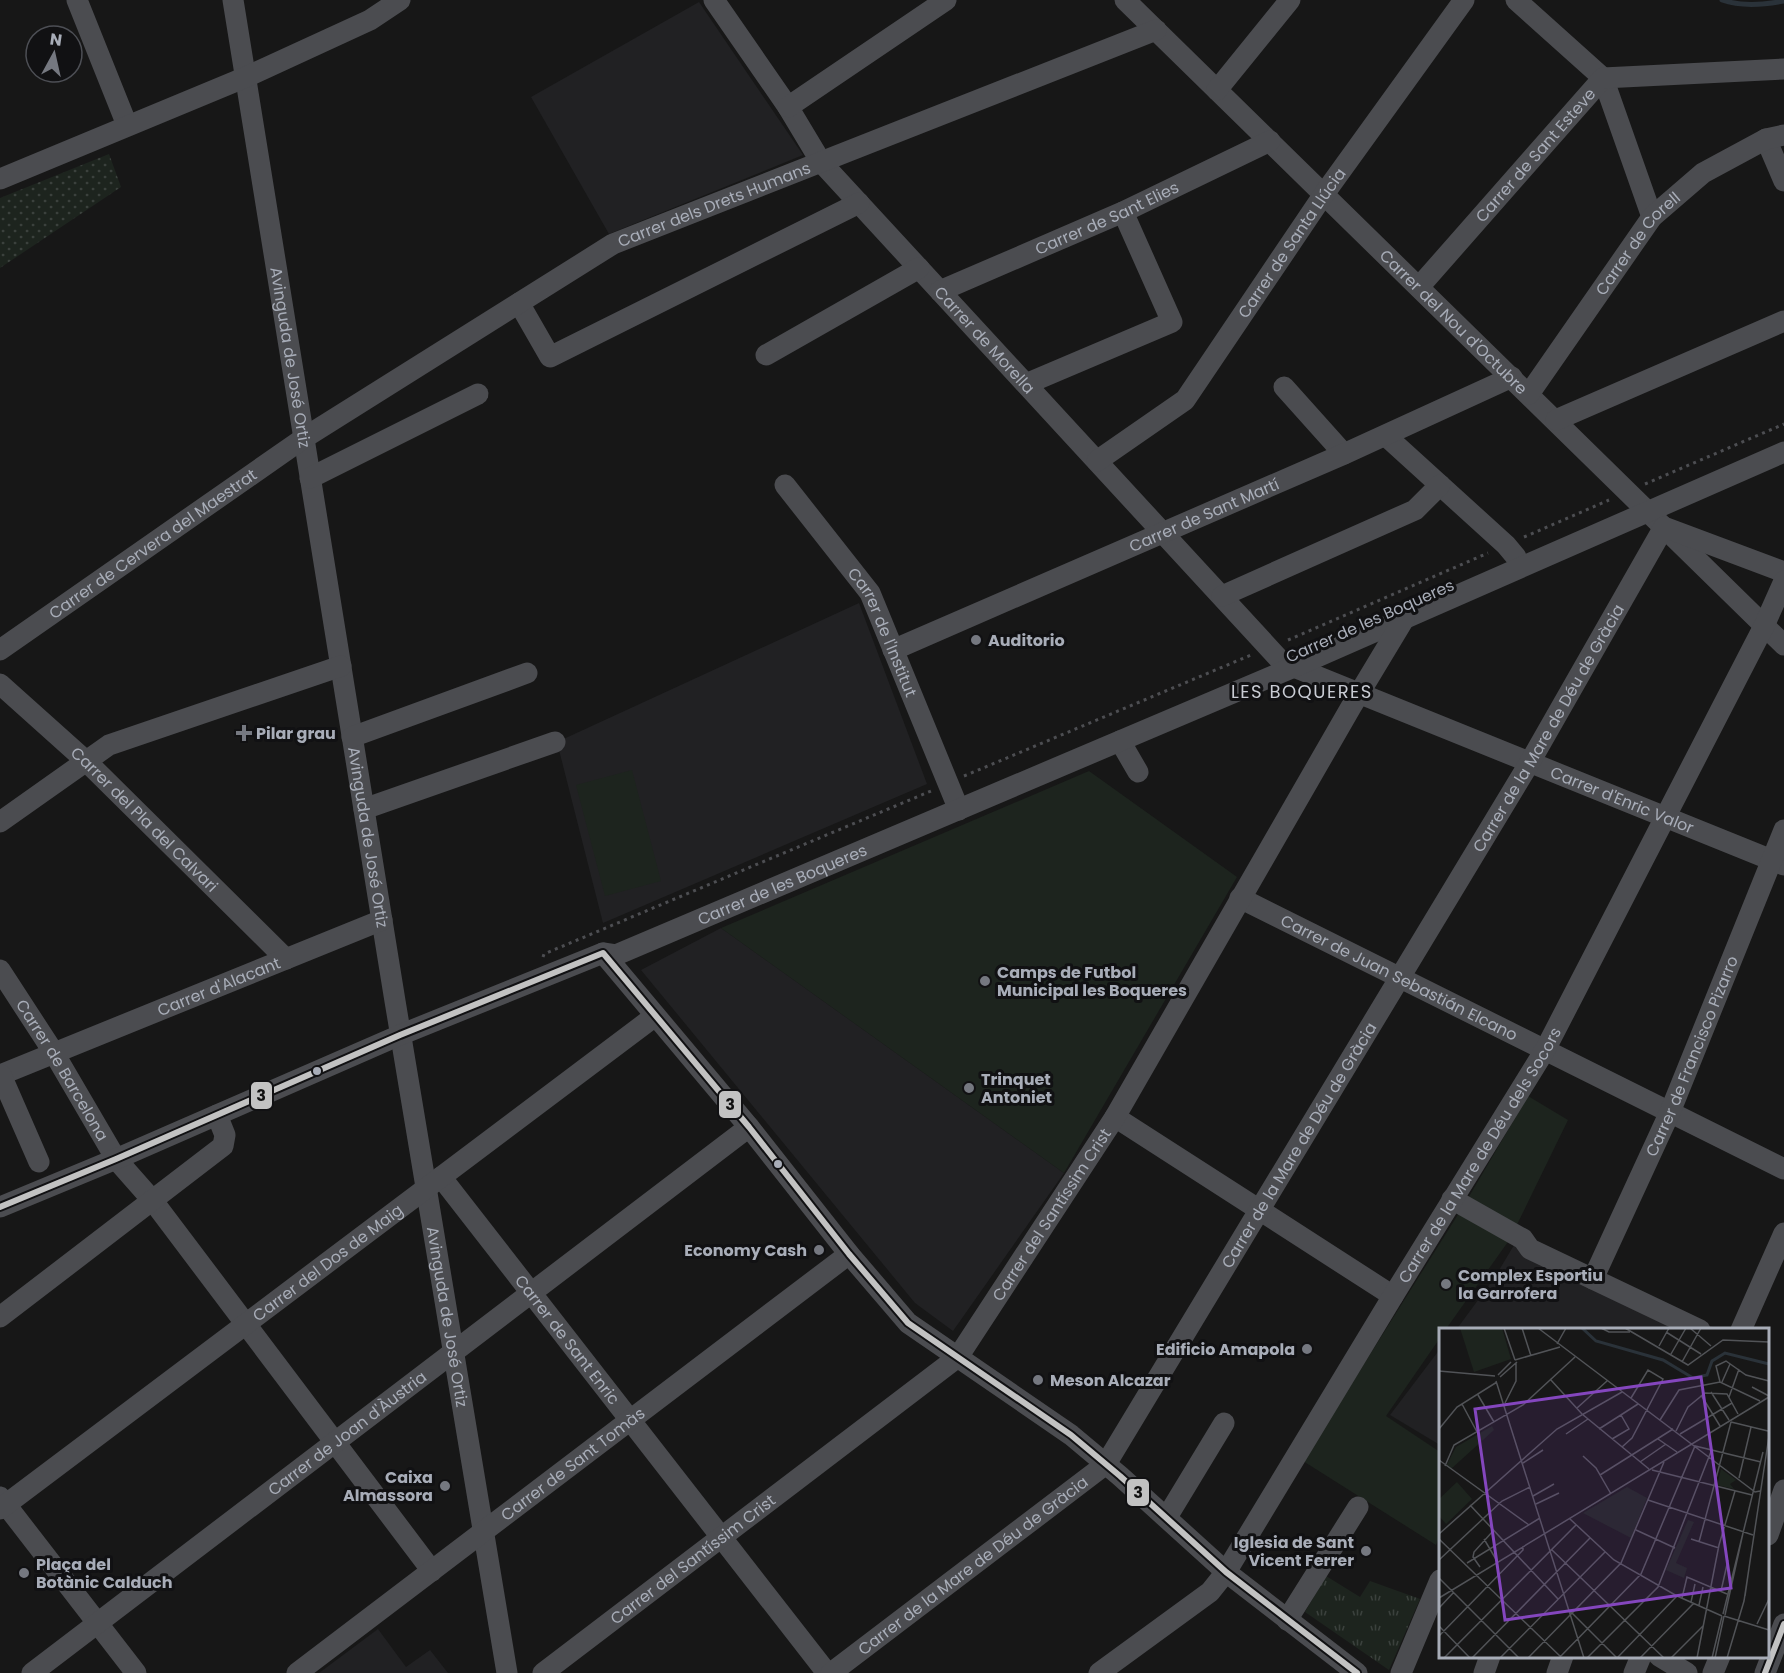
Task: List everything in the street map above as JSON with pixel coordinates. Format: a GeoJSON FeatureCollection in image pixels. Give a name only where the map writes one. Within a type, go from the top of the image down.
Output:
{"type":"FeatureCollection","features":[{"type":"Feature","properties":{"kind":"street"},"geometry":{"type":"LineString","coordinates":[[77,0],[127,125]]}},
{"type":"Feature","properties":{"kind":"street","name":"Avinguda de José Ortiz"},"geometry":{"type":"LineString","coordinates":[[233,0],[400,1035],[433,1183],[453,1352],[508,1672]]}},
{"type":"Feature","properties":{"kind":"street"},"geometry":{"type":"LineString","coordinates":[[0,178],[246,77],[370,20],[400,0]]}},
{"type":"Feature","properties":{"kind":"street","name":"Carrer de Morella"},"geometry":{"type":"LineString","coordinates":[[714,0],[788,107],[821,162],[1281,658]]}},
{"type":"Feature","properties":{"kind":"street"},"geometry":{"type":"LineString","coordinates":[[788,107],[946,0]]}},
{"type":"Feature","properties":{"kind":"street","name":"Carrer del Nou d'Octubre"},"geometry":{"type":"LineString","coordinates":[[1125,0],[1784,645]]}},
{"type":"Feature","properties":{"kind":"street"},"geometry":{"type":"LineString","coordinates":[[1218,90],[1290,0]]}},
{"type":"Feature","properties":{"kind":"street","name":"Carrer de Santa Llúcia"},"geometry":{"type":"LineString","coordinates":[[1097,461],[1185,400],[1324,194],[1464,0]]}},
{"type":"Feature","properties":{"kind":"street"},"geometry":{"type":"LineString","coordinates":[[1516,0],[1603,78],[1652,218]]}},
{"type":"Feature","properties":{"kind":"street","name":"Carrer dels Drets Humans"},"geometry":{"type":"LineString","coordinates":[[304,438],[613,244],[1156,30]]}},
{"type":"Feature","properties":{"kind":"street","name":"Carrer de Sant Esteve"},"geometry":{"type":"LineString","coordinates":[[1419,287],[1603,78],[1784,69]]}},
{"type":"Feature","properties":{"kind":"street"},"geometry":{"type":"LineString","coordinates":[[1775,137],[1784,181]]}},
{"type":"Feature","properties":{"kind":"street","name":"Carrer de Corell"},"geometry":{"type":"LineString","coordinates":[[1530,394],[1652,218],[1703,173],[1775,137]]}},
{"type":"Feature","properties":{"kind":"street","name":"Carrer de Sant Elies"},"geometry":{"type":"LineString","coordinates":[[940,291],[1123,212],[1270,141]]}},
{"type":"Feature","properties":{"kind":"street"},"geometry":{"type":"LineString","coordinates":[[519,303],[550,357],[859,203]]}},
{"type":"Feature","properties":{"kind":"street"},"geometry":{"type":"LineString","coordinates":[[1026,384],[1172,322],[1123,212]]}},
{"type":"Feature","properties":{"kind":"street"},"geometry":{"type":"LineString","coordinates":[[766,355],[919,268]]}},
{"type":"Feature","properties":{"kind":"street"},"geometry":{"type":"LineString","coordinates":[[1556,420],[1784,321]]}},
{"type":"Feature","properties":{"kind":"street","name":"Carrer de Sant Martí"},"geometry":{"type":"LineString","coordinates":[[893,650],[1386,436],[1512,377]]}},
{"type":"Feature","properties":{"kind":"street"},"geometry":{"type":"LineString","coordinates":[[1284,387],[1344,454]]}},
{"type":"Feature","properties":{"kind":"street"},"geometry":{"type":"LineString","coordinates":[[310,478],[478,394]]}},
{"type":"Feature","properties":{"kind":"street"},"geometry":{"type":"LineString","coordinates":[[1386,436],[1511,551]]}},
{"type":"Feature","properties":{"kind":"street","name":"Carrer de Cervera del Maestrat"},"geometry":{"type":"LineString","coordinates":[[0,650],[304,438]]}},
{"type":"Feature","properties":{"kind":"street","name":"Carrer de les Boqueres"},"geometry":{"type":"LineString","coordinates":[[603,953],[616,955],[1281,658],[1511,551],[1638,502],[1784,440]]}},
{"type":"Feature","properties":{"kind":"street","name":"Carrer de les Boqueres"},"geometry":{"type":"LineString","coordinates":[[1,1203],[116,1159],[400,1035],[603,953],[628,927],[1120,741],[1281,658],[1404,619],[1638,502],[1784,452]]}},
{"type":"Feature","properties":{"kind":"street"},"geometry":{"type":"LineString","coordinates":[[1222,597],[1415,510],[1440,484]]}},
{"type":"Feature","properties":{"kind":"street","name":"Carrer de l'Institut"},"geometry":{"type":"LineString","coordinates":[[785,485],[870,593],[956,803]]}},
{"type":"Feature","properties":{"kind":"street"},"geometry":{"type":"LineString","coordinates":[[1664,527],[1784,572]]}},
{"type":"Feature","properties":{"kind":"street","name":"Carrer de la Mare de Déu de Gràcia"},"geometry":{"type":"LineString","coordinates":[[831,1673],[1106,1464],[1530,762],[1664,527]]}},
{"type":"Feature","properties":{"kind":"street","name":"Carrer de la Mare de Déu dels Socors"},"geometry":{"type":"LineString","coordinates":[[1099,1673],[1210,1592],[1226,1572],[1545,1050],[1764,626],[1784,581]]}},
{"type":"Feature","properties":{"kind":"street","name":"Carrer del Santíssim Crist"},"geometry":{"type":"LineString","coordinates":[[543,1673],[958,1357],[1114,1116],[1404,619]]}},
{"type":"Feature","properties":{"kind":"street","name":"Carrer d'Enric Valor"},"geometry":{"type":"LineString","coordinates":[[1281,658],[1359,693],[1778,863]]}},
{"type":"Feature","properties":{"kind":"street"},"geometry":{"type":"LineString","coordinates":[[0,822],[109,745],[341,666]]}},
{"type":"Feature","properties":{"kind":"street"},"geometry":{"type":"LineString","coordinates":[[352,738],[527,673]]}},
{"type":"Feature","properties":{"kind":"street","name":"Carrer del Pla del Calvari"},"geometry":{"type":"LineString","coordinates":[[0,684],[86,761],[286,960]]}},
{"type":"Feature","properties":{"kind":"street"},"geometry":{"type":"LineString","coordinates":[[1120,741],[1138,772]]}},
{"type":"Feature","properties":{"kind":"street"},"geometry":{"type":"LineString","coordinates":[[364,809],[555,742]]}},
{"type":"Feature","properties":{"kind":"street","name":"Carrer de Francisco Pizarro"},"geometry":{"type":"LineString","coordinates":[[1593,1278],[1670,1112],[1778,863],[1784,830]]}},
{"type":"Feature","properties":{"kind":"street","name":"Carrer de Juan Sebastián Elcano"},"geometry":{"type":"LineString","coordinates":[[1240,898],[1784,1169]]}},
{"type":"Feature","properties":{"kind":"street","name":"Carrer d'Alacant"},"geometry":{"type":"LineString","coordinates":[[54,1053],[382,920]]}},
{"type":"Feature","properties":{"kind":"street"},"geometry":{"type":"LineString","coordinates":[[603,953],[908,1323],[1071,1435],[1167,1517],[1226,1572],[1357,1673]]}},
{"type":"Feature","properties":{"kind":"street","name":"Carrer de Barcelona"},"geometry":{"type":"LineString","coordinates":[[0,970],[54,1053],[116,1159],[153,1201],[432,1570]]}},
{"type":"Feature","properties":{"kind":"street","name":"Carrer del Dos de Maig"},"geometry":{"type":"LineString","coordinates":[[2,1503],[246,1324],[655,1016]]}},
{"type":"Feature","properties":{"kind":"street"},"geometry":{"type":"LineString","coordinates":[[39,1162],[0,1075],[54,1053]]}},
{"type":"Feature","properties":{"kind":"street"},"geometry":{"type":"LineString","coordinates":[[0,1317],[223,1146],[226,1141],[225,1135],[217,1115]]}},
{"type":"Feature","properties":{"kind":"street"},"geometry":{"type":"LineString","coordinates":[[1114,1116],[1393,1296]]}},
{"type":"Feature","properties":{"kind":"street","name":"Carrer de Joan d'Àustria"},"geometry":{"type":"LineString","coordinates":[[32,1673],[748,1127]]}},
{"type":"Feature","properties":{"kind":"street","name":"Carrer de Sant Enric"},"geometry":{"type":"LineString","coordinates":[[433,1183],[531,1293],[827,1673]]}},
{"type":"Feature","properties":{"kind":"street"},"geometry":{"type":"LineString","coordinates":[[1452,1199],[1523,1239],[1530,1250],[1698,1328]]}},
{"type":"Feature","properties":{"kind":"street"},"geometry":{"type":"LineString","coordinates":[[1741,1328],[1784,1233]]}},
{"type":"Feature","properties":{"kind":"street","name":"Carrer de Sant Tomàs"},"geometry":{"type":"LineString","coordinates":[[297,1673],[849,1254]]}},
{"type":"Feature","properties":{"kind":"street"},"geometry":{"type":"LineString","coordinates":[[1167,1517],[1224,1423]]}},
{"type":"Feature","properties":{"kind":"street"},"geometry":{"type":"LineString","coordinates":[[1775,1528],[1784,1490]]}},
{"type":"Feature","properties":{"kind":"street"},"geometry":{"type":"LineString","coordinates":[[2,1503],[99,1623],[136,1673]]}},
{"type":"Feature","properties":{"kind":"street"},"geometry":{"type":"LineString","coordinates":[[1287,1620],[1358,1507]]}},
{"type":"Feature","properties":{"kind":"street"},"geometry":{"type":"LineString","coordinates":[[1401,1673],[1439,1582]]}},
{"type":"Feature","properties":{"kind":"street"},"geometry":{"type":"LineString","coordinates":[[1766,1673],[1784,1623]]}},
{"type":"Feature","properties":{"kind":"street"},"geometry":{"type":"LineString","coordinates":[[1484,1673],[1489,1658]]}},
{"type":"Feature","properties":{"kind":"street"},"geometry":{"type":"LineString","coordinates":[[1557,1673],[1562,1658]]}},
{"type":"Feature","properties":{"kind":"street"},"geometry":{"type":"LineString","coordinates":[[1634,1673],[1640,1658]]}},
{"type":"Feature","properties":{"kind":"street"},"geometry":{"type":"LineString","coordinates":[[1662,1658],[1687,1673]]}},
{"type":"Feature","properties":{"kind":"street"},"geometry":{"type":"LineString","coordinates":[[1713,1673],[1719,1658]]}},
{"type":"Feature","properties":{"kind":"path"},"geometry":{"type":"LineString","coordinates":[[1281,658],[1511,551],[1638,502],[1784,424]]}},
{"type":"Feature","properties":{"kind":"shaded area"},"geometry":{"type":"Polygon","coordinates":[[[699,2],[803,155],[609,234],[531,97],[699,2]]]}},
{"type":"Feature","properties":{"kind":"shaded area"},"geometry":{"type":"Polygon","coordinates":[[[859,603],[927,784],[603,923],[557,742],[859,603]]]}},
{"type":"Feature","properties":{"kind":"shaded area"},"geometry":{"type":"Polygon","coordinates":[[[721,928],[1064,1173],[953,1331],[915,1303],[641,970],[721,928]]]}},
{"type":"Feature","properties":{"kind":"shaded area"},"geometry":{"type":"Polygon","coordinates":[[[1520,1235],[1715,1328],[1457,1328],[1495,1277],[1520,1235]]]}},
{"type":"Feature","properties":{"kind":"shaded area"},"geometry":{"type":"Polygon","coordinates":[[[1439,1350],[1439,1444],[1390,1415],[1439,1350]]]}},
{"type":"Feature","properties":{"kind":"shaded area"},"geometry":{"type":"Polygon","coordinates":[[[378,1629],[406,1667],[430,1650],[448,1673],[319,1673],[378,1629]]]}},
{"type":"Feature","properties":{"kind":"green space"},"geometry":{"type":"Polygon","coordinates":[[[109,154],[121,187],[0,268],[0,198],[109,154]]]}},
{"type":"Feature","properties":{"kind":"green space"},"geometry":{"type":"Polygon","coordinates":[[[632,770],[661,881],[605,896],[576,785],[632,770]]]}},
{"type":"Feature","properties":{"kind":"green space","name":"Camps de Futbol Municipal les Boqueres"},"geometry":{"type":"Polygon","coordinates":[[[1089,771],[1237,877],[1064,1173],[721,928],[1089,771]]]}},
{"type":"Feature","properties":{"kind":"green space","name":"Complex Esportiu la Garrofera"},"geometry":{"type":"Polygon","coordinates":[[[1528,1096],[1568,1120],[1510,1239],[1447,1328],[1439,1328],[1439,1339],[1386,1416],[1439,1451],[1439,1538],[1436,1545],[1303,1461],[1464,1205],[1528,1096]]]}},
{"type":"Feature","properties":{"kind":"green space"},"geometry":{"type":"Polygon","coordinates":[[[1326,1576],[1360,1597],[1370,1581],[1420,1599],[1389,1670],[1305,1612],[1326,1576]]]}},
{"type":"Feature","properties":{"kind":"waterway"},"geometry":{"type":"LineString","coordinates":[[1722,0],[1753,5],[1784,1]]}},
{"type":"Feature","properties":{"kind":"transit line","name":"3"},"geometry":{"type":"LineString","coordinates":[[0,1207],[400,1035],[603,953],[749,1127],[849,1254],[908,1323],[1071,1435],[1226,1572],[1357,1673]]}},
{"type":"Feature","properties":{"kind":"transit line","name":"3"},"geometry":{"type":"LineString","coordinates":[[1765,1673],[1784,1624]]}},
{"type":"Feature","properties":{"kind":"place","name":"Auditorio"},"geometry":{"type":"Point","coordinates":[976,640]}},
{"type":"Feature","properties":{"kind":"place","name":"Pilar grau"},"geometry":{"type":"Point","coordinates":[244,733]}},
{"type":"Feature","properties":{"kind":"place","name":"Camps de Futbol Municipal les Boqueres"},"geometry":{"type":"Point","coordinates":[985,981]}},
{"type":"Feature","properties":{"kind":"place","name":"Trinquet Antoniet"},"geometry":{"type":"Point","coordinates":[969,1088]}},
{"type":"Feature","properties":{"kind":"place","name":"Economy Cash"},"geometry":{"type":"Point","coordinates":[819,1250]}},
{"type":"Feature","properties":{"kind":"place","name":"Complex Esportiu la Garrofera"},"geometry":{"type":"Point","coordinates":[1446,1284]}},
{"type":"Feature","properties":{"kind":"place","name":"Edificio Amapola"},"geometry":{"type":"Point","coordinates":[1307,1349]}},
{"type":"Feature","properties":{"kind":"place","name":"Meson Alcazar"},"geometry":{"type":"Point","coordinates":[1038,1380]}},
{"type":"Feature","properties":{"kind":"place","name":"Caixa Almassora"},"geometry":{"type":"Point","coordinates":[445,1486]}},
{"type":"Feature","properties":{"kind":"place","name":"Iglesia de Sant Vicent Ferrer"},"geometry":{"type":"Point","coordinates":[1366,1551]}},
{"type":"Feature","properties":{"kind":"place","name":"Plaça del Botànic Calduch"},"geometry":{"type":"Point","coordinates":[24,1573]}},
{"type":"Feature","properties":{"kind":"district","name":"LES BOQUERES"},"geometry":{"type":"Point","coordinates":[1302,691]}}]}
